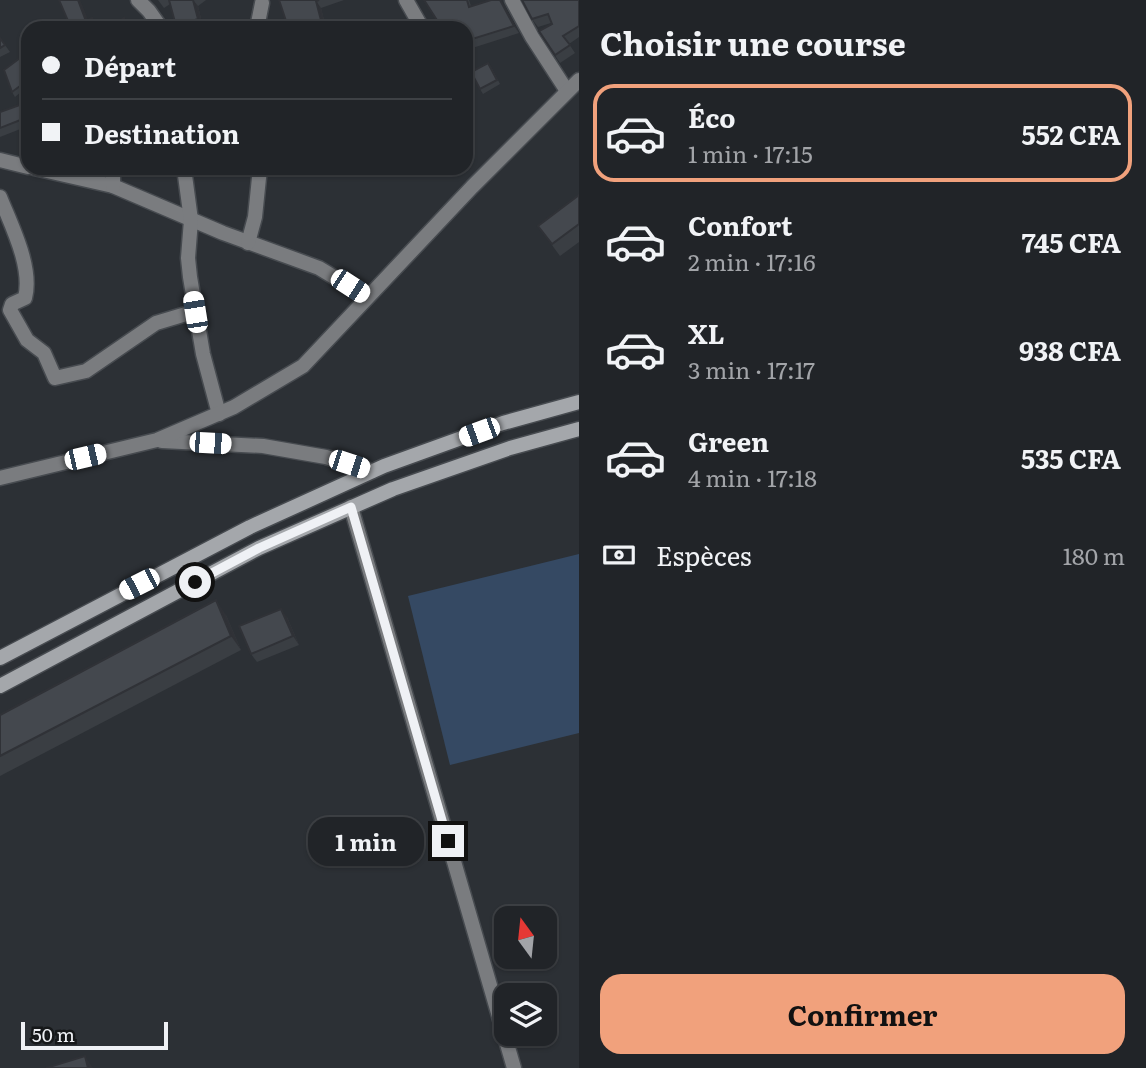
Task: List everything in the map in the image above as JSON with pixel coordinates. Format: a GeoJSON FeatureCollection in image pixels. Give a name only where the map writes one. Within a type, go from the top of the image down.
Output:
{"type":"FeatureCollection","features":[{"type":"Feature","properties":{"kind":"street"},"geometry":{"type":"LineString","coordinates":[[138,0],[155,21]]}},
{"type":"Feature","properties":{"kind":"street"},"geometry":{"type":"LineString","coordinates":[[406,0],[418,21]]}},
{"type":"Feature","properties":{"kind":"street"},"geometry":{"type":"LineString","coordinates":[[512,0],[567,91]]}},
{"type":"Feature","properties":{"kind":"street"},"geometry":{"type":"LineString","coordinates":[[258,21],[262,3]]}},
{"type":"Feature","properties":{"kind":"street"},"geometry":{"type":"LineString","coordinates":[[0,478],[157,440],[219,414],[303,366],[472,187],[579,80]]}},
{"type":"Feature","properties":{"kind":"street"},"geometry":{"type":"LineString","coordinates":[[0,160],[21,165]]}},
{"type":"Feature","properties":{"kind":"street"},"geometry":{"type":"LineString","coordinates":[[65,175],[113,186],[248,243],[319,268],[367,297]]}},
{"type":"Feature","properties":{"kind":"street"},"geometry":{"type":"LineString","coordinates":[[113,175],[113,186]]}},
{"type":"Feature","properties":{"kind":"street"},"geometry":{"type":"LineString","coordinates":[[185,175],[191,220],[188,258],[195,312],[219,414]]}},
{"type":"Feature","properties":{"kind":"street"},"geometry":{"type":"LineString","coordinates":[[248,243],[255,217],[259,175]]}},
{"type":"Feature","properties":{"kind":"street"},"geometry":{"type":"LineString","coordinates":[[0,197],[22,251],[27,289],[25,298],[12,304],[10,310],[27,340],[44,354],[55,378],[86,371],[156,323],[195,312]]}},
{"type":"Feature","properties":{"kind":"street"},"geometry":{"type":"LineString","coordinates":[[0,658],[250,527],[372,471],[503,424],[579,402]]}},
{"type":"Feature","properties":{"kind":"street"},"geometry":{"type":"LineString","coordinates":[[0,686],[259,548],[351,507],[393,489],[510,448],[579,429]]}},
{"type":"Feature","properties":{"kind":"street"},"geometry":{"type":"LineString","coordinates":[[157,440],[263,446],[326,457],[372,471]]}},
{"type":"Feature","properties":{"kind":"street"},"geometry":{"type":"LineString","coordinates":[[351,507],[513,1068]]}},
{"type":"Feature","properties":{"kind":"street"},"geometry":{"type":"LineString","coordinates":[[96,607],[110,627]]}},
{"type":"Feature","properties":{"kind":"shaded area"},"geometry":{"type":"Polygon","coordinates":[[[579,554],[579,733],[450,765],[408,596],[579,554]]]}},
{"type":"Feature","properties":{"kind":"building"},"geometry":{"type":"Polygon","coordinates":[[[59,0],[78,0],[86,21],[68,21],[59,0]]]}},
{"type":"Feature","properties":{"kind":"building"},"geometry":{"type":"Polygon","coordinates":[[[169,0],[193,0],[198,19],[175,21],[169,0]]]}},
{"type":"Feature","properties":{"kind":"building"},"geometry":{"type":"Polygon","coordinates":[[[279,0],[319,0],[316,1],[321,21],[286,21],[279,0]]]}},
{"type":"Feature","properties":{"kind":"building"},"geometry":{"type":"Polygon","coordinates":[[[424,0],[467,0],[469,7],[500,0],[514,26],[473,39],[473,21],[438,21],[424,0]]]}},
{"type":"Feature","properties":{"kind":"building"},"geometry":{"type":"Polygon","coordinates":[[[522,0],[579,0],[579,26],[563,36],[570,45],[555,55],[539,31],[552,24],[548,14],[532,19],[522,0]]]}},
{"type":"Feature","properties":{"kind":"building"},"geometry":{"type":"Polygon","coordinates":[[[21,57],[21,85],[12,92],[4,70],[21,57]]]}},
{"type":"Feature","properties":{"kind":"building"},"geometry":{"type":"Polygon","coordinates":[[[488,63],[497,80],[480,89],[473,71],[488,63]]]}},
{"type":"Feature","properties":{"kind":"building"},"geometry":{"type":"Polygon","coordinates":[[[21,104],[21,120],[0,128],[0,112],[21,104]]]}},
{"type":"Feature","properties":{"kind":"building"},"geometry":{"type":"Polygon","coordinates":[[[579,195],[579,224],[552,244],[538,226],[579,195]]]}},
{"type":"Feature","properties":{"kind":"building"},"geometry":{"type":"Polygon","coordinates":[[[216,600],[231,636],[0,756],[0,715],[216,600]]]}},
{"type":"Feature","properties":{"kind":"building"},"geometry":{"type":"Polygon","coordinates":[[[281,609],[293,636],[251,654],[239,626],[281,609]]]}},
{"type":"Feature","properties":{"kind":"building"},"geometry":{"type":"Polygon","coordinates":[[[85,1056],[88,1068],[46,1068],[85,1056]]]}},
{"type":"Feature","properties":{"kind":"route"},"geometry":{"type":"LineString","coordinates":[[195,582],[259,548],[351,507],[448,841]]}}]}
